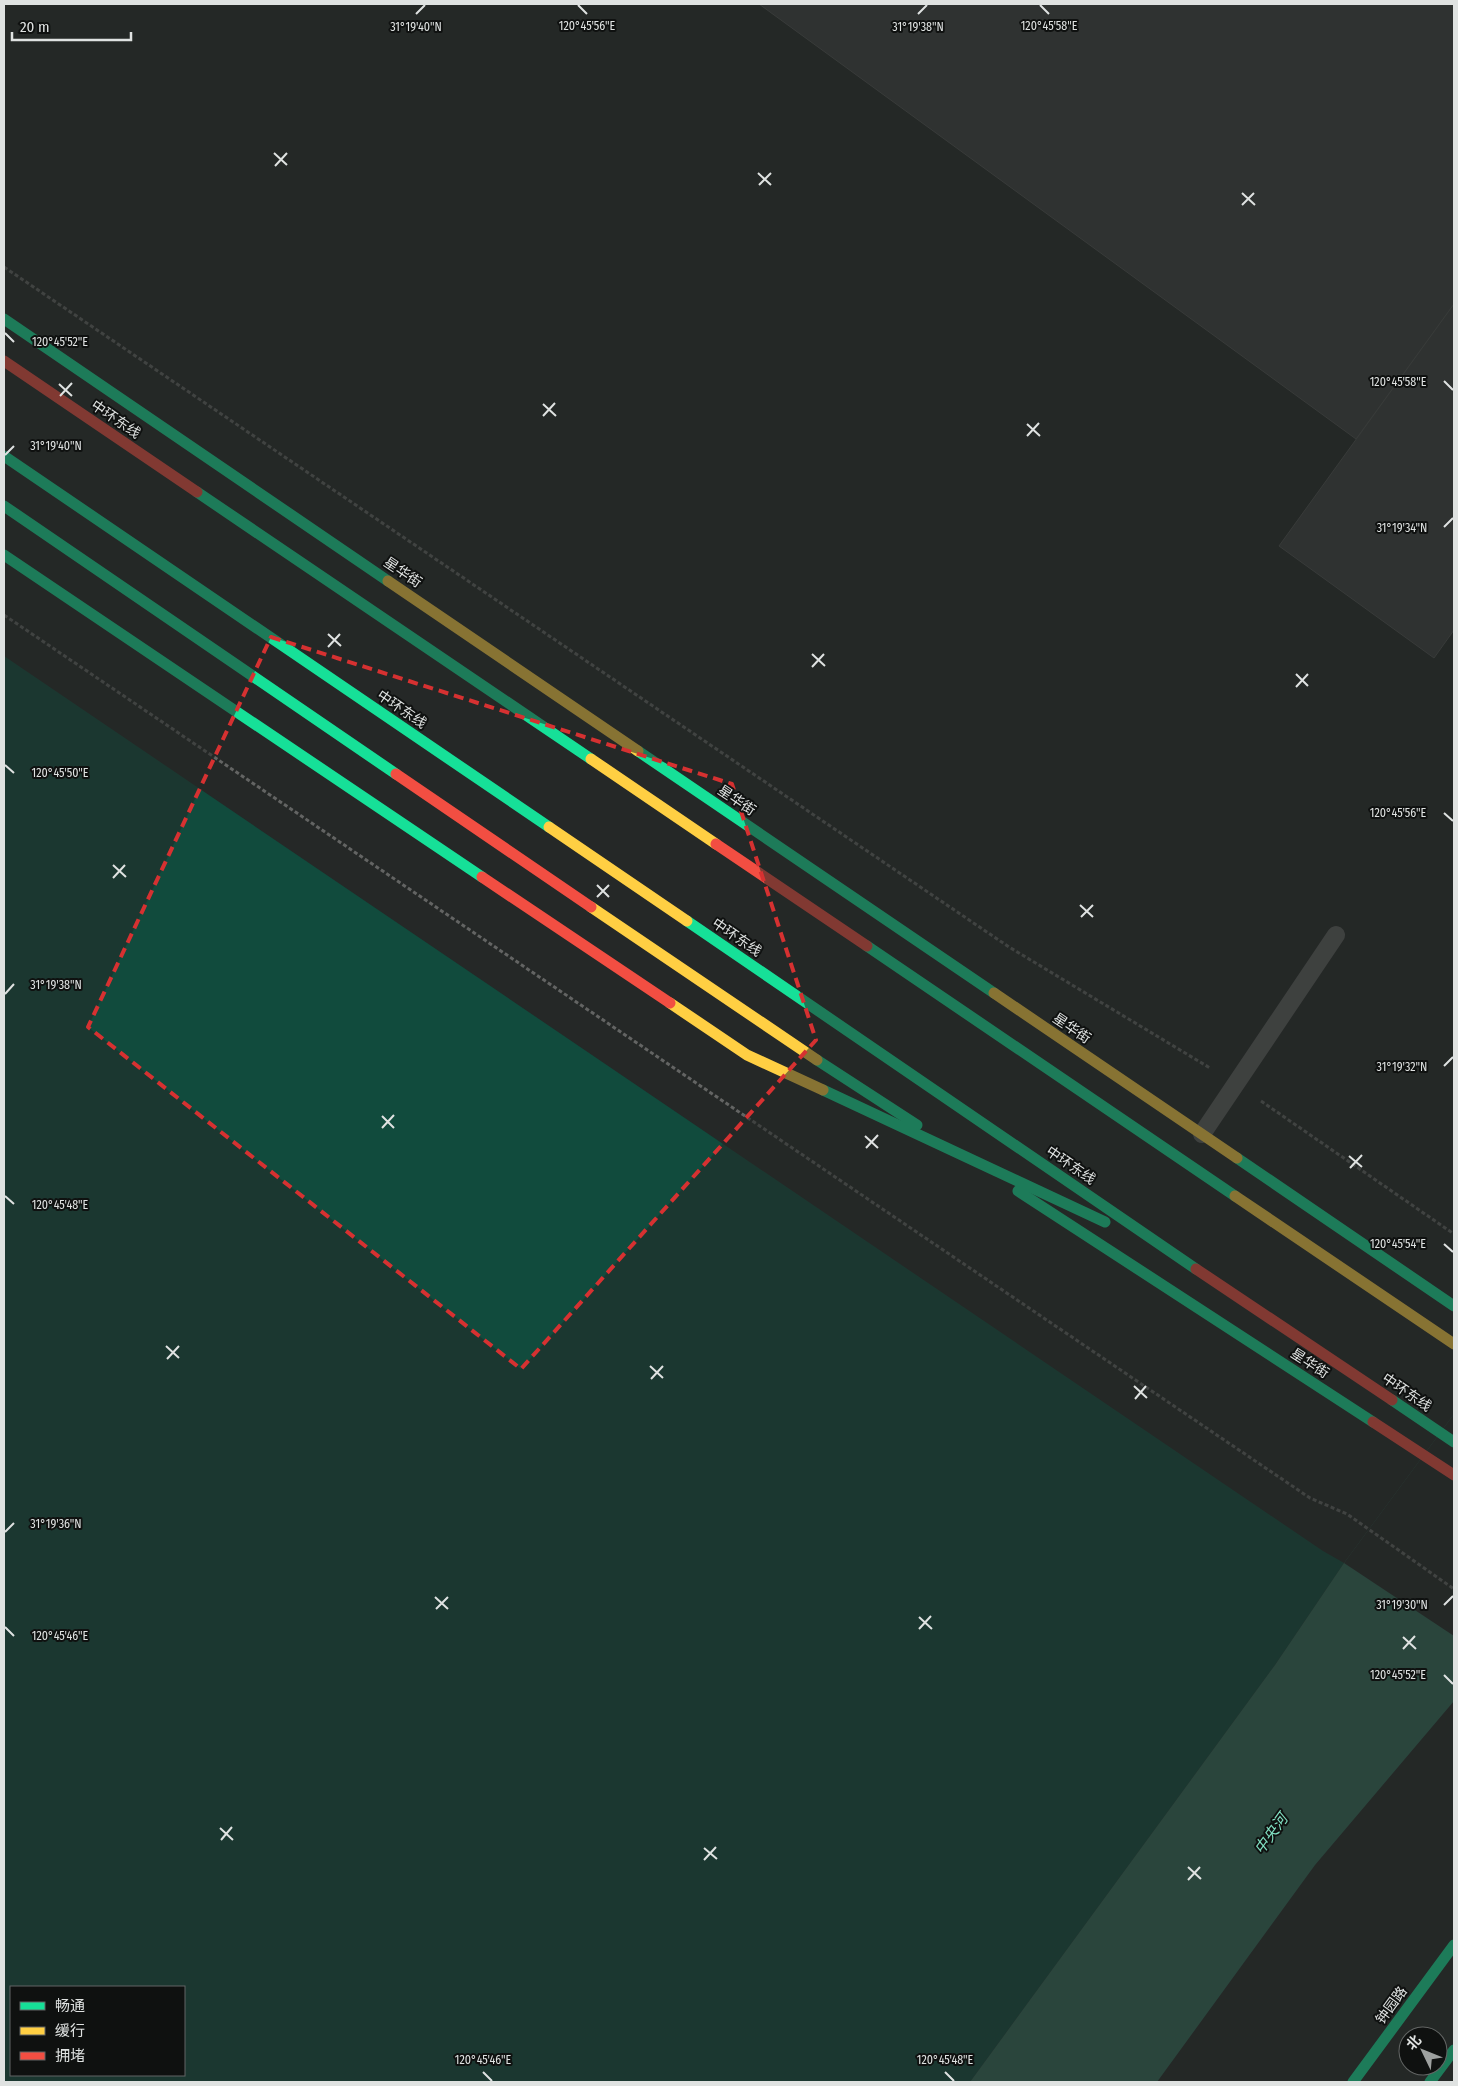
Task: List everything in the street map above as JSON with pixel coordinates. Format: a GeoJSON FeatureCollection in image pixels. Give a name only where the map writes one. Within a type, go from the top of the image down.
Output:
{"type":"FeatureCollection","features":[{"type":"Feature","properties":{"kind":"main road","name":"星华街"},"geometry":{"type":"LineString","coordinates":[[4,319],[1454,1306]]}},
{"type":"Feature","properties":{"kind":"main road","name":"中环东线"},"geometry":{"type":"LineString","coordinates":[[4,361],[1454,1344]]}},
{"type":"Feature","properties":{"kind":"main road","name":"中环东线"},"geometry":{"type":"LineString","coordinates":[[4,456],[1179,1257],[1454,1442]]}},
{"type":"Feature","properties":{"kind":"main road","name":"星华街"},"geometry":{"type":"LineString","coordinates":[[4,506],[761,1024],[1454,1475]]}},
{"type":"Feature","properties":{"kind":"main road"},"geometry":{"type":"LineString","coordinates":[[4,555],[747,1055],[1179,1257]]}},
{"type":"Feature","properties":{"kind":"main road","name":"钟园路"},"geometry":{"type":"LineString","coordinates":[[1353,2082],[1454,1945]]}},
{"type":"Feature","properties":{"kind":"main road"},"geometry":{"type":"LineString","coordinates":[[1430,2082],[1454,2050]]}},
{"type":"Feature","properties":{"kind":"lane"},"geometry":{"type":"LineString","coordinates":[[1202,1134],[1336,936]]}},
{"type":"Feature","properties":{"kind":"path"},"geometry":{"type":"LineString","coordinates":[[4,267],[1009,947],[1237,1084],[1454,1234]]}},
{"type":"Feature","properties":{"kind":"path"},"geometry":{"type":"LineString","coordinates":[[4,614],[1310,1498],[1347,1514],[1454,1589]]}},
{"type":"Feature","properties":{"kind":"highlighted area"},"geometry":{"type":"Polygon","coordinates":[[[271,637],[732,784],[816,1040],[521,1369],[88,1027],[271,637]]]}},
{"type":"Feature","properties":{"kind":"shaded area"},"geometry":{"type":"Polygon","coordinates":[[[4,656],[1323,1551],[1344,1563],[1275,1665],[970,2082],[4,2082],[4,656]]]}},
{"type":"Feature","properties":{"kind":"water","name":"中央河"},"geometry":{"type":"Polygon","coordinates":[[[1454,1414],[1454,1701],[1315,1865],[1157,2082],[970,2082],[1275,1665],[1344,1563],[1454,1414]]]}},
{"type":"Feature","properties":{"kind":"pier"},"geometry":{"type":"Polygon","coordinates":[[[1454,1414],[1454,1636],[1344,1563],[1454,1414]]]}},
{"type":"Feature","properties":{"kind":"building"},"geometry":{"type":"Polygon","coordinates":[[[759,4],[1454,4],[1454,304],[1356,439],[759,4]]]}},
{"type":"Feature","properties":{"kind":"building"},"geometry":{"type":"Polygon","coordinates":[[[1454,304],[1454,630],[1434,658],[1279,546],[1454,304]]]}},
{"type":"Feature","properties":{"kind":"traffic: fast"},"geometry":{"type":"LineString","coordinates":[[4,319],[388,581]]}},
{"type":"Feature","properties":{"kind":"traffic: fast"},"geometry":{"type":"LineString","coordinates":[[4,456],[549,827]]}},
{"type":"Feature","properties":{"kind":"traffic: fast"},"geometry":{"type":"LineString","coordinates":[[197,492],[591,759]]}},
{"type":"Feature","properties":{"kind":"traffic: fast"},"geometry":{"type":"LineString","coordinates":[[4,506],[396,774]]}},
{"type":"Feature","properties":{"kind":"traffic: fast"},"geometry":{"type":"LineString","coordinates":[[4,555],[482,877]]}},
{"type":"Feature","properties":{"kind":"traffic: fast"},"geometry":{"type":"LineString","coordinates":[[638,751],[994,993]]}},
{"type":"Feature","properties":{"kind":"traffic: fast"},"geometry":{"type":"LineString","coordinates":[[687,921],[1196,1269]]}},
{"type":"Feature","properties":{"kind":"traffic: fast"},"geometry":{"type":"LineString","coordinates":[[867,946],[1235,1196]]}},
{"type":"Feature","properties":{"kind":"traffic: fast"},"geometry":{"type":"LineString","coordinates":[[817,1060],[917,1125]]}},
{"type":"Feature","properties":{"kind":"traffic: fast"},"geometry":{"type":"LineString","coordinates":[[823,1090],[1105,1222]]}},
{"type":"Feature","properties":{"kind":"traffic: fast"},"geometry":{"type":"LineString","coordinates":[[1237,1158],[1454,1306]]}},
{"type":"Feature","properties":{"kind":"traffic: fast"},"geometry":{"type":"LineString","coordinates":[[1018,1191],[1373,1422]]}},
{"type":"Feature","properties":{"kind":"traffic: fast"},"geometry":{"type":"LineString","coordinates":[[1392,1400],[1454,1442]]}},
{"type":"Feature","properties":{"kind":"traffic: fast"},"geometry":{"type":"LineString","coordinates":[[1353,2082],[1454,1945]]}},
{"type":"Feature","properties":{"kind":"traffic: fast"},"geometry":{"type":"LineString","coordinates":[[1430,2082],[1454,2050]]}},
{"type":"Feature","properties":{"kind":"traffic: slow"},"geometry":{"type":"LineString","coordinates":[[388,581],[638,751]]}},
{"type":"Feature","properties":{"kind":"traffic: slow"},"geometry":{"type":"LineString","coordinates":[[591,759],[716,844]]}},
{"type":"Feature","properties":{"kind":"traffic: slow"},"geometry":{"type":"LineString","coordinates":[[549,827],[687,921]]}},
{"type":"Feature","properties":{"kind":"traffic: slow"},"geometry":{"type":"LineString","coordinates":[[591,907],[817,1060]]}},
{"type":"Feature","properties":{"kind":"traffic: slow"},"geometry":{"type":"LineString","coordinates":[[994,993],[1237,1158]]}},
{"type":"Feature","properties":{"kind":"traffic: slow"},"geometry":{"type":"LineString","coordinates":[[670,1003],[747,1055],[823,1090]]}},
{"type":"Feature","properties":{"kind":"traffic: slow"},"geometry":{"type":"LineString","coordinates":[[1235,1196],[1454,1344]]}},
{"type":"Feature","properties":{"kind":"traffic: jam"},"geometry":{"type":"LineString","coordinates":[[4,361],[197,492]]}},
{"type":"Feature","properties":{"kind":"traffic: jam"},"geometry":{"type":"LineString","coordinates":[[396,774],[591,907]]}},
{"type":"Feature","properties":{"kind":"traffic: jam"},"geometry":{"type":"LineString","coordinates":[[716,844],[867,946]]}},
{"type":"Feature","properties":{"kind":"traffic: jam"},"geometry":{"type":"LineString","coordinates":[[482,877],[670,1003]]}},
{"type":"Feature","properties":{"kind":"traffic: jam"},"geometry":{"type":"LineString","coordinates":[[1196,1269],[1392,1400]]}},
{"type":"Feature","properties":{"kind":"traffic: jam"},"geometry":{"type":"LineString","coordinates":[[1373,1422],[1454,1475]]}}]}
